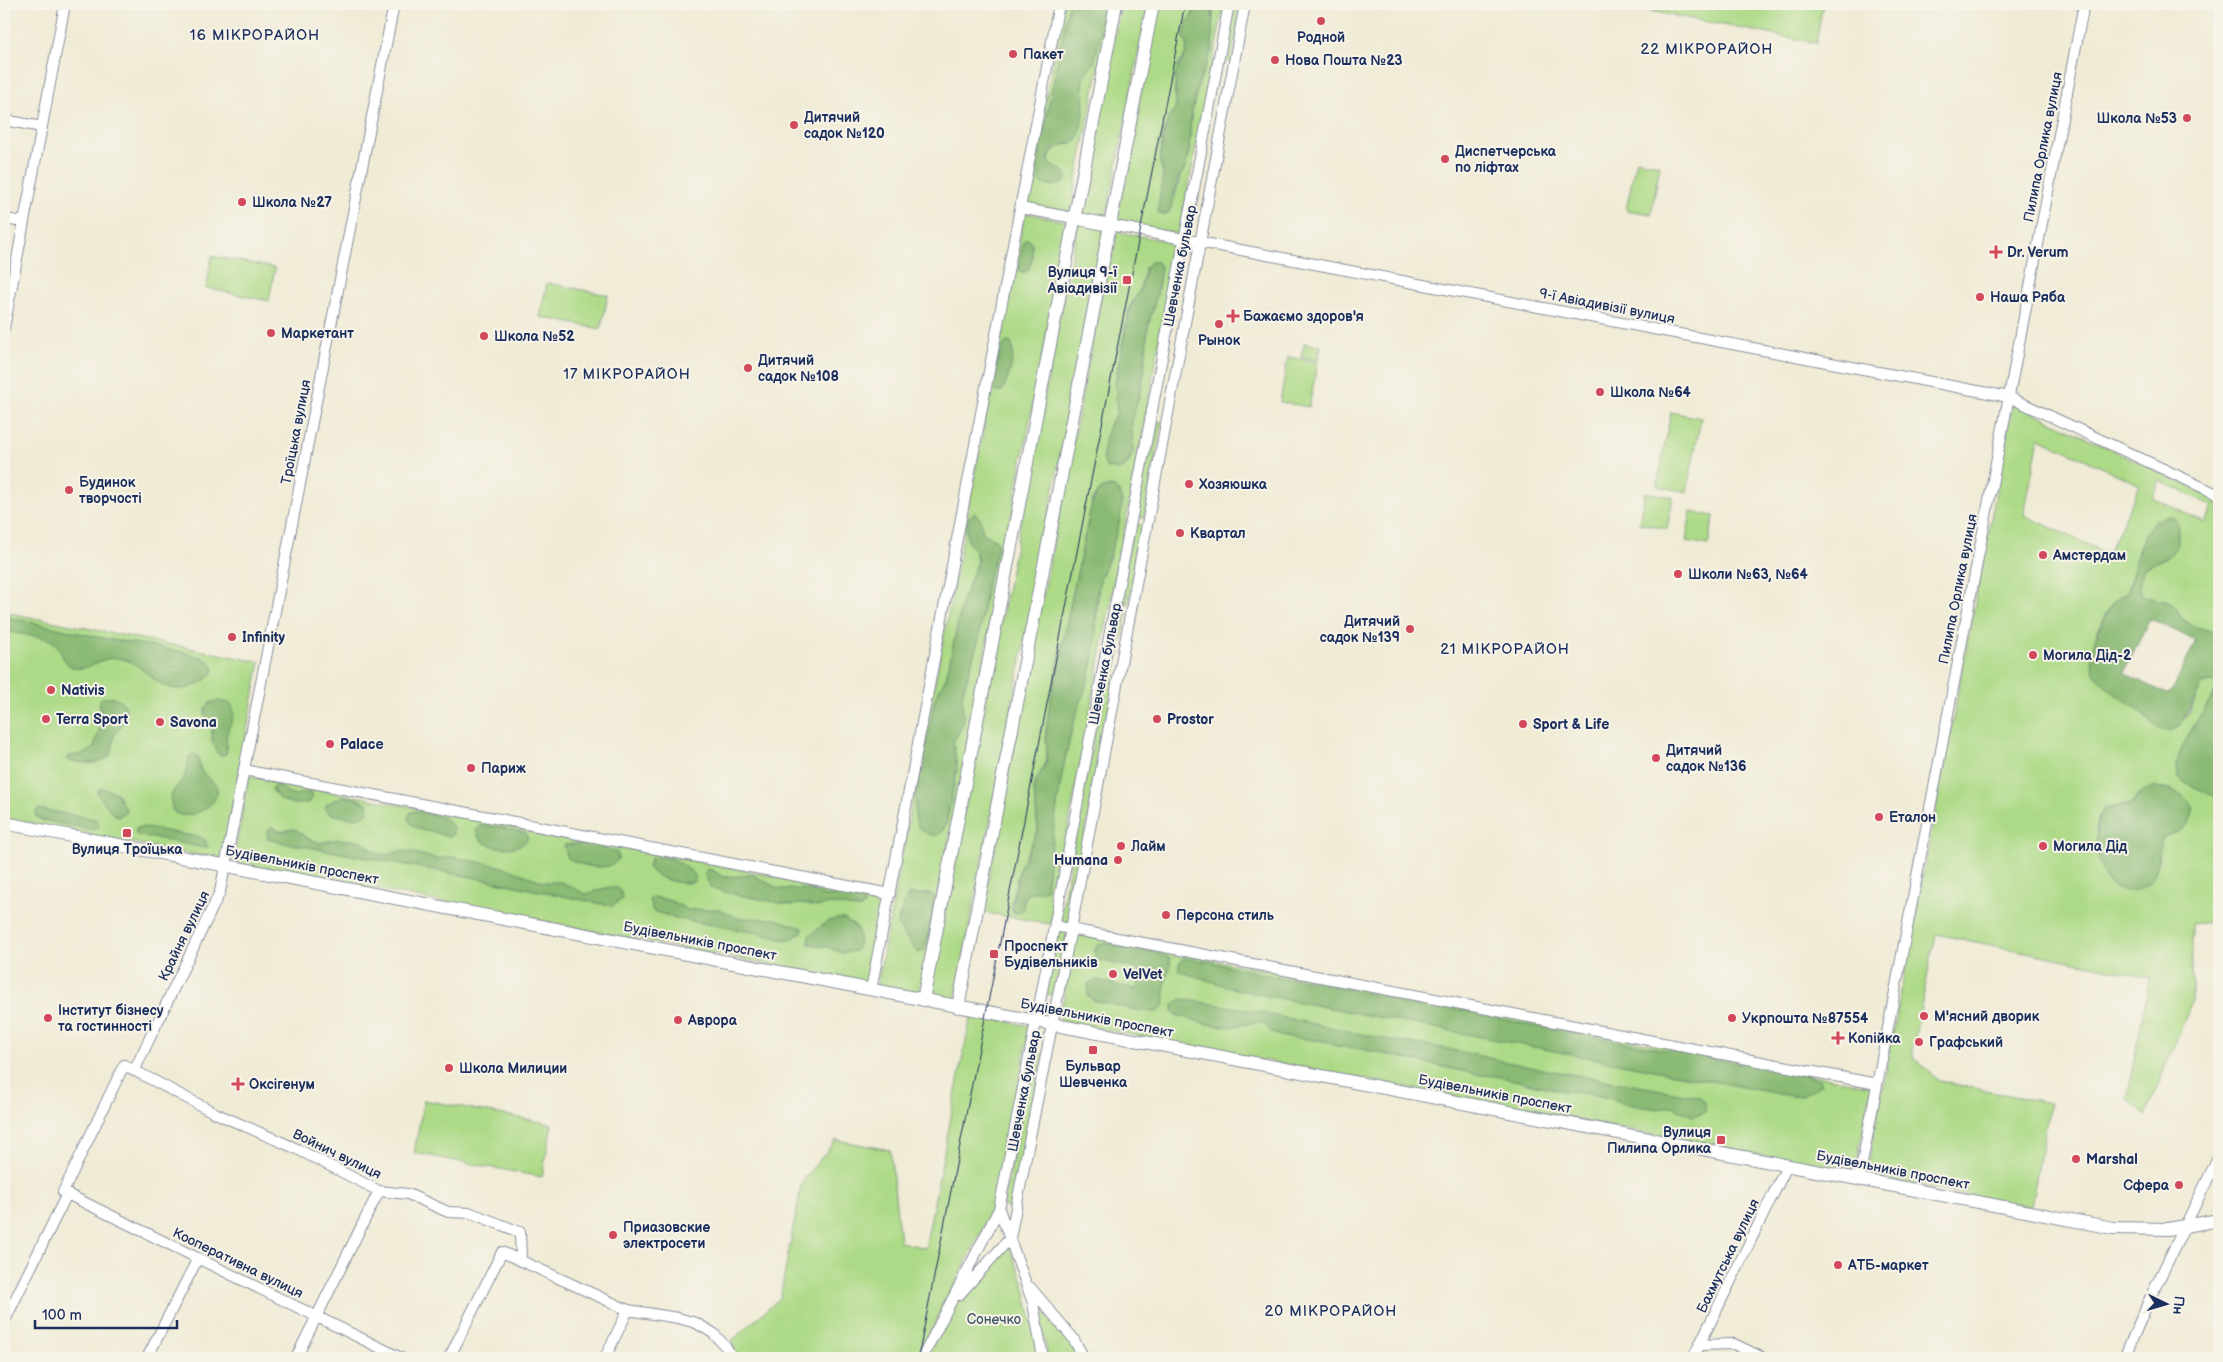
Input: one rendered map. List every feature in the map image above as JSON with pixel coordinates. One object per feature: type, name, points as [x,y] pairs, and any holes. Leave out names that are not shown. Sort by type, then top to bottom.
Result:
[{"type":"main road","points":[[923,1000],[1116,4]]},
{"type":"main road","points":[[958,1006],[1153,4]]},
{"type":"main road","points":[[1074,218],[1110,225]]},
{"type":"main road","name":"Будівельників проспект","points":[[4,823],[2113,1228],[2150,1230],[2219,1220]]},
{"type":"street","points":[[4,328],[6,306],[24,222],[65,4]]},
{"type":"street","name":"Троїцька вулиця","points":[[226,866],[394,4]]},
{"type":"street","points":[[871,990],[1059,4]]},
{"type":"street","name":"Шевченка бульвар","points":[[922,1358],[999,1209],[1055,926],[1183,239],[1229,4]]},
{"type":"street","name":"Шевченка бульвар","points":[[948,1307],[1010,1238],[1071,929],[1246,4]]},
{"type":"street","name":"Пилипа Орлика вулиця","points":[[1859,1179],[2084,4]]},
{"type":"street","points":[[1217,63],[1234,66]]},
{"type":"street","points":[[4,120],[42,127]]},
{"type":"street","points":[[1020,208],[1074,218]]},
{"type":"street","points":[[4,219],[24,222]]},
{"type":"street","name":"9-ї Авіадивізії вулиця","points":[[1110,225],[2009,397],[2219,494]]},
{"type":"street","points":[[1150,416],[1166,419]]},
{"type":"street","points":[[244,770],[890,894]]},
{"type":"street","name":"Крайня вулиця","points":[[134,1071],[220,892],[226,866]]},
{"type":"street","points":[[1055,926],[1877,1084]]},
{"type":"street","name":"Войнич вулиця","points":[[65,1193],[124,1066],[215,1113],[295,1148],[380,1191],[408,1194],[448,1212],[471,1213],[520,1232],[521,1261]]},
{"type":"street","points":[[2124,1358],[2150,1298],[2218,1161]]},
{"type":"street","name":"Бахмутська вулиця","points":[[1693,1358],[1788,1166]]},
{"type":"street","points":[[296,1358],[380,1191]]},
{"type":"street","points":[[4,1322],[65,1193]]},
{"type":"street","name":"Кооперативна вулиця","points":[[65,1193],[401,1358]]},
{"type":"street","points":[[999,1209],[1033,1303],[1043,1358]]},
{"type":"street","points":[[449,1358],[502,1252],[628,1310],[678,1318],[696,1323],[713,1333],[726,1347],[732,1358]]},
{"type":"street","points":[[147,1358],[198,1258]]},
{"type":"street","points":[[1026,1282],[1073,1338],[1084,1358]]},
{"type":"street","points":[[605,1358],[628,1310]]},
{"type":"street","points":[[1700,1345],[1734,1344],[1763,1358]]},
{"type":"green space","points":[[1064,4],[1069,4],[1036,171],[1061,170],[1050,165],[1050,156],[1055,149],[1073,143],[1082,95],[1083,76],[1098,48],[1106,4],[1111,4],[1070,213],[1026,205]]},
{"type":"green space","points":[[1069,4],[1106,4],[1106,8],[1094,63],[1083,76],[1084,114],[1078,140],[1053,150],[1050,154],[1050,165],[1066,173],[1066,180],[1058,185],[1051,185],[1040,183],[1036,171]]},
{"type":"green space","points":[[1121,4],[1148,4],[1106,220],[1080,215]]},
{"type":"green space","points":[[1158,4],[1197,4],[1184,32],[1187,45],[1186,53],[1178,65],[1174,93],[1177,99],[1176,107],[1168,119],[1162,142],[1160,161],[1163,173],[1158,212],[1164,215],[1171,208],[1189,151],[1191,117],[1198,85],[1212,51],[1213,4],[1224,4],[1179,234],[1116,222]]},
{"type":"green space","points":[[1197,4],[1213,4],[1212,51],[1198,85],[1191,117],[1189,151],[1185,168],[1178,180],[1171,208],[1168,213],[1161,215],[1158,209],[1163,173],[1160,161],[1162,142],[1168,119],[1176,107],[1175,74],[1186,53],[1187,45],[1184,38],[1186,24]]},
{"type":"green space","points":[[1232,4],[1242,4],[1231,62],[1221,61]]},
{"type":"green space","points":[[1637,4],[1823,4],[1816,43],[1640,9]]},
{"type":"green space","points":[[1636,160],[1660,165],[1651,214],[1626,210]]},
{"type":"green space","points":[[1025,213],[1068,222],[919,994],[877,985]],"holes":[[[981,523],[983,533],[996,540],[998,548],[987,581],[979,638],[962,695],[964,722],[953,742],[957,769],[946,825],[916,795],[935,699],[947,675],[962,603],[977,562],[975,549],[970,544]],[[928,893],[934,896],[927,942],[911,945],[898,917],[905,907],[909,894]]]},
{"type":"green space","points":[[1078,224],[1104,229],[955,1001],[929,995]]},
{"type":"green space","points":[[1114,231],[1178,243],[1050,924],[982,912]],"holes":[[[1152,261],[1161,267],[1157,294],[1148,326],[1144,372],[1132,418],[1130,461],[1125,467],[1118,470],[1109,425],[1117,413],[1115,383],[1129,308],[1140,290],[1145,268]],[[1111,487],[1116,489],[1119,517],[1110,556],[1099,582],[1094,655],[1076,712],[1063,768],[1054,812],[1048,874],[1037,891],[1032,891],[1026,895],[1022,910],[1017,913],[1013,912],[1011,903],[1019,870],[1038,830],[1034,790],[1036,781],[1047,761],[1046,731],[1049,708],[1087,525],[1093,499],[1103,488]]]},
{"type":"green space","points":[[1028,239],[1032,243],[1031,263],[1026,272],[1021,272],[1019,269],[1020,254],[1025,240]]},
{"type":"green space","points":[[212,256],[275,268],[269,301],[206,288]]},
{"type":"green space","points":[[1152,261],[1157,262],[1161,267],[1157,294],[1148,326],[1144,372],[1132,418],[1133,452],[1125,467],[1118,470],[1106,467],[1103,458],[1104,443],[1109,425],[1117,413],[1115,383],[1130,308],[1140,290],[1145,268]]},
{"type":"green space","points":[[547,283],[608,295],[601,329],[540,317]]},
{"type":"green space","points":[[1007,342],[1011,343],[1013,348],[1011,367],[1002,391],[996,392],[997,365],[1001,350]]},
{"type":"green space","points":[[1304,343],[1321,346],[1318,360],[1301,357]]},
{"type":"green space","points":[[1288,357],[1318,362],[1309,407],[1280,402]]},
{"type":"green space","points":[[2013,403],[2219,500],[2219,628],[2214,632],[2200,629],[2185,620],[2169,602],[2148,598],[2143,595],[2140,590],[2140,581],[2144,567],[2168,557],[2146,533],[2138,550],[2128,591],[2118,598],[2108,610],[2099,627],[2092,657],[2096,674],[2104,684],[2134,706],[2153,724],[2167,731],[2188,715],[2202,684],[2215,683],[2217,689],[2181,750],[2185,782],[2204,789],[2219,801],[2219,921],[2192,924],[2192,1002],[2145,1116],[2127,1098],[2150,977],[1936,934],[1912,1051],[1914,1058],[1939,1081],[2050,1103],[2031,1207],[1866,1176]],"holes":[[[2039,438],[2140,485],[2108,554],[2024,515]],[[2160,481],[2213,506],[2206,523],[2152,498]],[[2165,788],[2184,796],[2184,828],[2164,837],[2160,847],[2159,862],[2103,871],[2096,830],[2099,815],[2131,804],[2139,794]]]},
{"type":"green space","points":[[1671,412],[1701,418],[1687,492],[1657,486]]},
{"type":"green space","points":[[1152,421],[1162,422],[1144,518],[1135,517]]},
{"type":"green space","points":[[1111,487],[1117,490],[1121,496],[1121,514],[1119,526],[1098,589],[1094,656],[1070,736],[1062,774],[1046,889],[1027,894],[1023,910],[1017,913],[1011,909],[1019,870],[1038,830],[1034,790],[1036,781],[1047,761],[1046,731],[1049,708],[1091,507],[1097,493],[1103,488]]},
{"type":"green space","points":[[1645,492],[1673,497],[1667,529],[1639,523]]},
{"type":"green space","points":[[1691,512],[1714,516],[1708,545],[1686,541]]},
{"type":"green space","points":[[975,513],[980,518],[983,533],[996,540],[998,548],[987,581],[979,638],[962,695],[964,722],[953,742],[957,769],[946,825],[937,835],[930,835],[918,827],[915,817],[916,795],[935,699],[947,675],[962,603],[977,562],[976,554],[969,543],[967,533],[969,517]]},
{"type":"green space","points":[[2167,516],[2174,518],[2178,524],[2178,545],[2168,557],[2144,568],[2140,581],[2140,590],[2143,595],[2169,602],[2184,620],[2194,626],[2214,632],[2219,628],[2219,801],[2215,797],[2182,780],[2177,769],[2183,746],[2189,734],[2216,693],[2215,683],[2202,684],[2180,726],[2176,729],[2165,731],[2156,727],[2135,707],[2105,686],[2099,680],[2092,663],[2095,640],[2102,623],[2109,608],[2128,591],[2144,536],[2157,520]],"holes":[[[2153,620],[2194,640],[2195,643],[2171,692],[2167,694],[2126,674],[2125,670],[2149,621]]]},
{"type":"green space","points":[[1134,524],[1143,525],[1128,604],[1119,602]]},
{"type":"green space","points":[[1118,609],[1127,611],[1068,924],[1059,923]]},
{"type":"green space","points":[[4,612],[260,662],[222,860],[4,818]]},
{"type":"green space","points":[[4,617],[185,653],[205,659],[214,670],[203,682],[182,689],[163,685],[140,668],[123,659],[102,660],[81,668],[71,667],[52,641],[4,630]]},
{"type":"green space","points":[[112,697],[121,701],[124,705],[126,717],[114,735],[110,755],[102,761],[91,763],[67,759],[68,756],[80,755],[93,749],[102,722],[99,701],[102,698]]},
{"type":"green space","points":[[211,702],[230,703],[234,711],[226,736],[226,754],[222,755],[218,754],[212,741],[212,727],[205,716],[205,708]]},
{"type":"green space","points":[[193,754],[198,756],[202,772],[213,782],[217,789],[217,795],[201,811],[186,815],[179,814],[173,811],[171,799],[173,791],[184,777],[189,756]]},
{"type":"green space","points":[[249,776],[883,897],[866,983],[233,862]]},
{"type":"green space","points":[[276,785],[293,795],[310,792],[312,798],[309,802],[293,804],[282,800],[274,793],[272,788]]},
{"type":"green space","points":[[2154,787],[2171,790],[2186,798],[2191,804],[2193,811],[2191,818],[2183,829],[2164,837],[2156,870],[2151,880],[2142,888],[2123,891],[2108,882],[2101,866],[2097,845],[2100,816],[2104,809],[2131,804],[2143,791]]},
{"type":"green space","points":[[102,788],[117,793],[125,806],[126,812],[119,816],[113,814],[97,793]]},
{"type":"green space","points":[[343,796],[367,803],[369,809],[362,816],[352,818],[329,813],[325,807],[327,804]]},
{"type":"green space","points":[[39,809],[97,820],[99,827],[95,830],[41,820],[35,815]]},
{"type":"green space","points":[[417,811],[444,818],[453,827],[453,835],[446,836],[412,825],[408,817],[411,812]]},
{"type":"green space","points":[[478,826],[526,833],[528,839],[514,847],[495,847],[480,839],[477,833]]},
{"type":"green space","points":[[142,827],[199,837],[205,840],[208,847],[204,848],[138,836],[135,832],[137,828]]},
{"type":"green space","points":[[272,827],[281,832],[292,829],[297,830],[307,838],[319,843],[339,839],[361,841],[379,854],[390,855],[408,851],[436,859],[452,857],[500,866],[544,882],[562,882],[585,894],[608,887],[618,888],[622,899],[612,906],[606,905],[472,877],[280,842],[268,839],[267,831]]},
{"type":"green space","points":[[586,843],[614,851],[618,854],[618,859],[608,866],[594,867],[580,864],[568,858],[564,845]]},
{"type":"green space","points":[[651,858],[670,858],[681,863],[695,875],[695,882],[669,881],[656,875],[648,867]]},
{"type":"green space","points":[[707,869],[723,877],[753,875],[779,889],[810,889],[826,897],[844,893],[861,896],[864,906],[859,909],[830,904],[816,907],[803,904],[791,905],[728,893],[710,887],[705,873]]},
{"type":"green space","points":[[928,893],[934,896],[931,923],[924,950],[918,953],[897,924],[909,894]]},
{"type":"green space","points":[[654,897],[671,901],[688,910],[718,909],[737,918],[775,919],[803,928],[802,932],[791,940],[679,919],[653,911],[649,900]]},
{"type":"green space","points":[[844,919],[857,928],[859,940],[855,951],[842,953],[827,947],[809,944],[809,936],[828,921]]},
{"type":"green space","points":[[1057,930],[1067,932],[1054,995],[1045,994]]},
{"type":"green space","points":[[1076,934],[1871,1086],[1855,1173],[1059,1021]]},
{"type":"green space","points":[[1105,943],[1155,952],[1170,958],[1162,1009],[1155,1012],[1147,1012],[1093,1000],[1088,996],[1088,983],[1097,980],[1134,989],[1138,987],[1140,980],[1139,971],[1135,968],[1097,960],[1094,952],[1098,944]]},
{"type":"green space","points":[[1184,958],[1382,996],[1401,1003],[1470,1011],[1524,1024],[1809,1076],[1820,1079],[1822,1084],[1803,1096],[1784,1095],[1262,995],[1232,988],[1179,971],[1179,964]]},
{"type":"green space","points":[[1181,999],[1239,1008],[1530,1067],[1696,1096],[1704,1101],[1705,1112],[1692,1116],[1673,1106],[1659,1109],[1633,1105],[1592,1094],[1563,1091],[1357,1048],[1336,1046],[1325,1041],[1284,1037],[1272,1033],[1265,1024],[1258,1022],[1230,1027],[1207,1024],[1176,1015],[1173,1012],[1173,1005]]},
{"type":"green space","points":[[971,1015],[1030,1026],[994,1207],[917,1358],[735,1358],[728,1344],[780,1298],[802,1181],[836,1140],[890,1150],[900,1242],[925,1248]]},
{"type":"green space","points":[[1034,1052],[1043,1054],[1012,1208],[1003,1206]]},
{"type":"green space","points":[[424,1100],[552,1124],[542,1177],[414,1153]]},
{"type":"green space","name":"Сонечко","points":[[1009,1245],[1024,1284],[1040,1358],[926,1358],[952,1308]]},
{"type":"green space","points":[[1037,1302],[1069,1341],[1079,1358],[1048,1358]]},
{"type":"tram line","points":[[918,1358],[1185,4]]},
{"type":"place","name":"Родной","points":[[1321,21]]},
{"type":"place","name":"Пакет","points":[[1013,54]]},
{"type":"place","name":"Нова Пошта №23","points":[[1275,60]]},
{"type":"place","name":"Школа №53","points":[[2187,118]]},
{"type":"place","name":"Дитячий садок №120","points":[[794,125]]},
{"type":"place","name":"Диспетчерська по ліфтах","points":[[1445,159]]},
{"type":"place","name":"Школа №27","points":[[242,202]]},
{"type":"place","name":"Dr. Verum","points":[[1996,252]]},
{"type":"place","name":"Вулиця 9-ї Авіадивізії","points":[[1127,280]]},
{"type":"place","name":"Наша Ряба","points":[[1980,297]]},
{"type":"place","name":"Бажаємо здоров'я","points":[[1233,316]]},
{"type":"place","name":"Рынок","points":[[1219,324]]},
{"type":"place","name":"Маркетант","points":[[271,333]]},
{"type":"place","name":"Школа №52","points":[[484,336]]},
{"type":"place","name":"Дитячий садок №108","points":[[748,368]]},
{"type":"place","name":"Школа №64","points":[[1600,392]]},
{"type":"place","name":"Хозяюшка","points":[[1189,484]]},
{"type":"place","name":"Будинок творчості","points":[[69,490]]},
{"type":"place","name":"Квартал","points":[[1180,533]]},
{"type":"place","name":"Амстердам","points":[[2043,555]]},
{"type":"place","name":"Школи №63, №64","points":[[1678,574]]},
{"type":"place","name":"Дитячий садок №139","points":[[1410,629]]},
{"type":"place","name":"Infinity","points":[[232,637]]},
{"type":"place","name":"Могила Дiд-2","points":[[2033,655]]},
{"type":"place","name":"Nativis","points":[[51,690]]},
{"type":"place","name":"Terra Sport","points":[[46,719]]},
{"type":"place","name":"Prostor","points":[[1157,719]]},
{"type":"place","name":"Savona","points":[[160,722]]},
{"type":"place","name":"Sport & Life","points":[[1523,724]]},
{"type":"place","name":"Palace","points":[[330,744]]},
{"type":"place","name":"Дитячий садок №136","points":[[1656,758]]},
{"type":"place","name":"Париж","points":[[471,768]]},
{"type":"place","name":"Еталон","points":[[1879,817]]},
{"type":"place","name":"Вулиця Троїцька","points":[[127,833]]},
{"type":"place","name":"Лайм","points":[[1121,846]]},
{"type":"place","name":"Могила Дiд","points":[[2043,846]]},
{"type":"place","name":"Humana","points":[[1118,860]]},
{"type":"place","name":"Персона стиль","points":[[1166,915]]},
{"type":"place","name":"Проспект Будівельників","points":[[994,954]]},
{"type":"place","name":"VelVet","points":[[1113,974]]},
{"type":"place","name":"М'ясний дворик","points":[[1924,1016]]},
{"type":"place","name":"Інститут бізнесу та гостинності","points":[[48,1018]]},
{"type":"place","name":"Укрпошта №87554","points":[[1732,1018]]},
{"type":"place","name":"Аврора","points":[[678,1020]]},
{"type":"place","name":"Копійка","points":[[1838,1038]]},
{"type":"place","name":"Графський","points":[[1919,1042]]},
{"type":"place","name":"Бульвар Шевченка","points":[[1093,1050]]},
{"type":"place","name":"Школа Милиции","points":[[449,1068]]},
{"type":"place","name":"Оксігенум","points":[[238,1084]]},
{"type":"place","name":"Вулиця Пилипа Орлика","points":[[1721,1140]]},
{"type":"place","name":"Marshal","points":[[2076,1159]]},
{"type":"place","name":"Сфера","points":[[2179,1185]]},
{"type":"place","name":"Приазовские электросети","points":[[613,1235]]},
{"type":"place","name":"АТБ-маркет","points":[[1838,1265]]},
{"type":"district","name":"16 МІКРОРАЙОН","points":[[255,35]]},
{"type":"district","name":"22 МІКРОРАЙОН","points":[[1707,49]]},
{"type":"district","name":"17 МІКРОРАЙОН","points":[[627,374]]},
{"type":"district","name":"21 МІКРОРАЙОН","points":[[1505,649]]},
{"type":"district","name":"20 МІКРОРАЙОН","points":[[1331,1311]]}]
